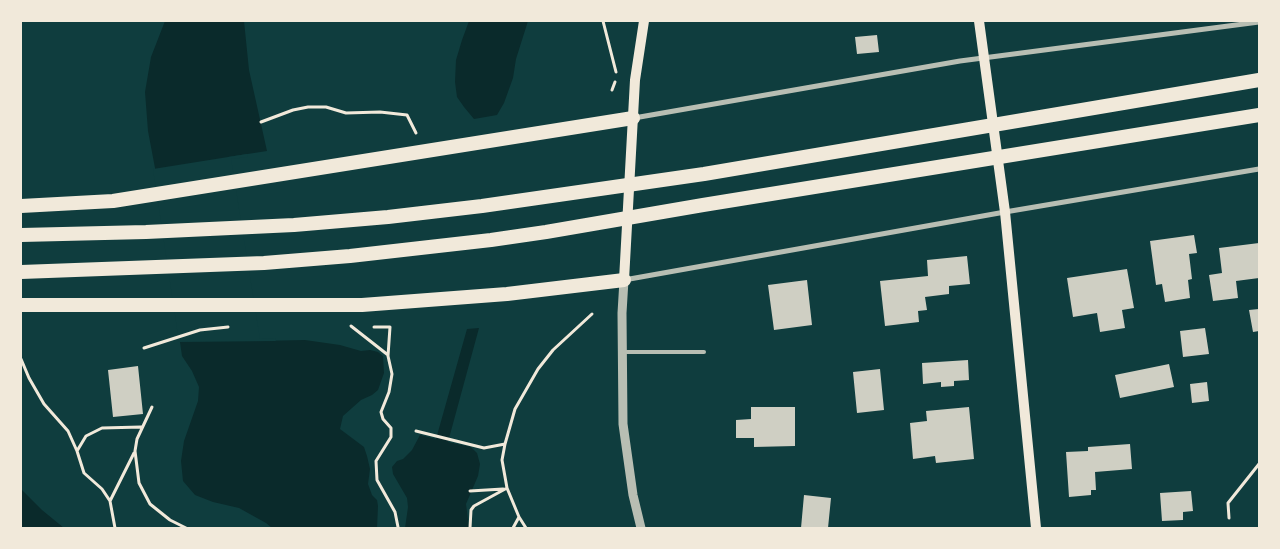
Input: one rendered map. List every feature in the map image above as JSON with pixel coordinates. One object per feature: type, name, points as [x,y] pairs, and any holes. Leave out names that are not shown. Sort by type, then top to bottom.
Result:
[{"type":"highway","points":[[21,235],[258,227],[398,216],[704,174],[1259,80]]},
{"type":"highway","points":[[21,272],[264,263],[406,250],[546,232],[1259,115]]},
{"type":"highway","points":[[21,206],[87,203],[141,196],[633,118]]},
{"type":"highway","points":[[21,305],[362,305],[507,294],[624,280]]},
{"type":"main road","points":[[624,280],[635,80],[644,21]]},
{"type":"main road","points":[[978,21],[1005,212],[1036,528]]},
{"type":"street","points":[[633,118],[984,57],[1259,22]]},
{"type":"street","points":[[641,528],[633,495],[623,406],[624,280],[1259,169]]},
{"type":"lane","points":[[622,352],[704,352]]},
{"type":"path","points":[[603,21],[617,76],[612,90]]},
{"type":"path","points":[[262,122],[308,106],[326,107],[346,113],[380,112],[407,115],[416,134]]},
{"type":"path","points":[[526,528],[506,488],[502,460],[504,444],[515,410],[538,369],[553,350],[592,314]]},
{"type":"path","points":[[342,325],[360,326]]},
{"type":"path","points":[[351,326],[388,356]]},
{"type":"path","points":[[370,326],[390,327],[388,356],[392,374],[389,392],[381,412],[383,419],[391,428],[391,437],[376,461],[377,480],[395,512],[398,526]]},
{"type":"path","points":[[144,348],[200,330],[229,327]]},
{"type":"path","points":[[21,359],[44,404],[68,431],[84,473],[102,489],[110,501],[115,528]]},
{"type":"path","points":[[152,407],[136,439],[135,451],[140,483],[150,504],[170,520],[186,528]]},
{"type":"path","points":[[77,451],[86,436],[102,428],[141,428]]},
{"type":"path","points":[[416,431],[484,448],[504,444]]},
{"type":"path","points":[[110,501],[135,451]]},
{"type":"path","points":[[1229,518],[1228,503],[1259,464]]},
{"type":"path","points":[[470,491],[506,488]]},
{"type":"path","points":[[470,528],[471,510],[474,506],[506,488]]},
{"type":"path","points":[[513,528],[519,517]]},
{"type":"water","points":[[165,21],[244,21],[249,70],[267,151],[228,157],[258,341],[305,340],[340,345],[361,351],[370,350],[378,352],[383,356],[384,373],[378,390],[361,400],[343,416],[340,429],[364,447],[370,469],[368,484],[372,495],[377,500],[378,506],[377,528],[272,528],[239,508],[213,502],[195,495],[183,481],[181,461],[184,441],[198,401],[199,387],[192,371],[182,356],[148,131],[145,92],[151,57]]},
{"type":"water","points":[[469,21],[528,21],[516,59],[513,78],[504,103],[497,115],[474,119],[457,97],[455,82],[456,60]]},
{"type":"water","points":[[479,328],[448,442],[471,447],[477,453],[480,464],[478,476],[466,504],[469,528],[405,528],[408,507],[407,498],[393,474],[392,467],[412,450],[420,435],[436,439],[467,329]]},
{"type":"water","points":[[21,489],[42,510],[64,528],[21,528]]},
{"type":"pier","points":[[247,154],[248,157],[231,159],[260,339],[275,338],[276,341],[179,342],[153,169]]},
{"type":"building","points":[[877,35],[879,52],[857,54],[855,37]]},
{"type":"building","points":[[1194,235],[1197,253],[1189,254],[1192,279],[1188,280],[1190,298],[1165,302],[1162,284],[1156,285],[1150,241]]},
{"type":"building","points":[[1259,243],[1259,278],[1236,281],[1238,298],[1213,301],[1209,275],[1222,273],[1219,248]]},
{"type":"building","points":[[967,256],[970,284],[949,286],[949,294],[925,297],[927,310],[918,311],[919,322],[885,326],[880,281],[928,276],[927,260]]},
{"type":"building","points":[[1127,269],[1134,308],[1122,310],[1125,328],[1100,332],[1097,313],[1073,317],[1067,278]]},
{"type":"building","points":[[807,280],[812,325],[774,330],[768,285]]},
{"type":"building","points":[[1259,309],[1259,331],[1253,332],[1249,310]]},
{"type":"building","points":[[1205,328],[1209,354],[1183,357],[1180,331]]},
{"type":"building","points":[[968,360],[969,380],[954,381],[954,386],[941,387],[941,382],[923,384],[922,363]]},
{"type":"building","points":[[1169,364],[1174,387],[1120,398],[1115,375]]},
{"type":"building","points":[[138,366],[143,414],[113,417],[108,370]]},
{"type":"building","points":[[880,369],[884,410],[857,413],[853,372]]},
{"type":"building","points":[[1207,382],[1209,401],[1192,403],[1190,384]]},
{"type":"building","points":[[751,407],[795,407],[795,446],[754,447],[754,438],[736,438],[736,420],[751,419]]},
{"type":"building","points":[[969,407],[974,459],[936,463],[935,456],[913,459],[910,423],[927,421],[926,411]]},
{"type":"building","points":[[1130,444],[1132,469],[1095,472],[1096,490],[1091,490],[1091,495],[1069,497],[1066,452],[1088,451],[1088,447]]},
{"type":"building","points":[[1191,491],[1193,511],[1183,512],[1183,520],[1162,521],[1160,493]]},
{"type":"building","points":[[804,495],[831,498],[828,528],[801,528]]}]
